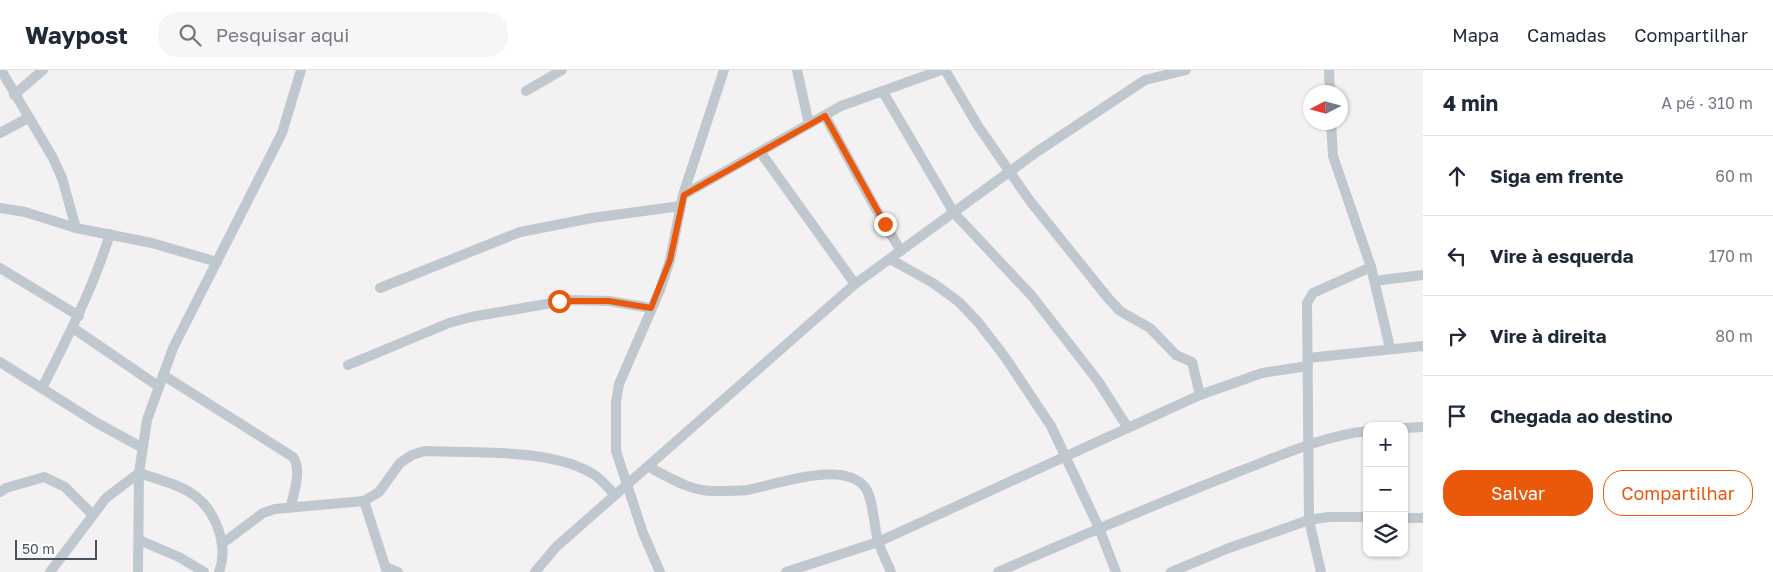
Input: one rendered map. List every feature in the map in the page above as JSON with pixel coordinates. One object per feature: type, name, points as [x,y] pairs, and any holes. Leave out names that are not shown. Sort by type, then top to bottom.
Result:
[{"type":"street","points":[[1,70],[14,95],[53,158],[62,178],[76,228]]},
{"type":"street","points":[[14,95],[43,70]]},
{"type":"street","points":[[138,572],[139,473],[141,446],[146,420],[173,348],[282,134],[301,70]]},
{"type":"street","points":[[526,91],[562,70]]},
{"type":"street","points":[[660,572],[643,533],[616,451],[616,402],[619,384],[670,260],[684,195],[724,70]]},
{"type":"street","points":[[797,70],[809,124]]},
{"type":"street","points":[[684,195],[841,106],[941,70]]},
{"type":"street","points":[[945,70],[1010,173],[1052,230],[1113,304],[1129,317],[1150,328],[1176,355],[1192,362],[1200,395]]},
{"type":"street","points":[[535,572],[556,547],[855,284],[1146,75],[1186,70]]},
{"type":"street","points":[[1329,70],[1330,85]]},
{"type":"street","points":[[883,92],[954,213],[1032,296],[1098,381],[1128,428]]},
{"type":"street","points":[[825,116],[901,251]]},
{"type":"street","points":[[0,133],[28,118]]},
{"type":"street","points":[[1331,130],[1333,156],[1371,267],[1390,348]]},
{"type":"street","points":[[761,153],[855,284]]},
{"type":"street","points":[[380,288],[520,232],[599,217],[681,206]]},
{"type":"street","points":[[1,210],[25,212],[76,228],[152,243],[217,262]]},
{"type":"street","points":[[42,388],[79,316],[98,270],[110,234]]},
{"type":"street","points":[[890,259],[933,283],[967,309],[1027,389],[1051,426],[1067,456],[1100,528],[1116,572]]},
{"type":"street","points":[[1321,572],[1309,520],[1307,303],[1309,297],[1371,267]]},
{"type":"street","points":[[0,268],[79,316]]},
{"type":"street","points":[[1374,281],[1423,275]]},
{"type":"street","points":[[348,365],[441,326],[471,317],[569,300],[609,301],[651,308]]},
{"type":"street","points":[[73,328],[158,386]]},
{"type":"street","points":[[786,572],[878,542],[1200,395],[1262,373],[1308,362],[1390,348],[1423,346]]},
{"type":"street","points":[[1,367],[42,388],[97,423],[141,446]]},
{"type":"street","points":[[163,375],[294,457],[298,471],[291,506]]},
{"type":"street","points":[[1408,428],[1423,427]]},
{"type":"street","points":[[998,572],[1100,528],[1309,445],[1343,434],[1363,432]]},
{"type":"street","points":[[223,543],[264,513],[291,506],[364,501],[378,492],[400,463],[412,455],[425,450],[521,455],[550,459],[588,471],[598,477],[615,495]]},
{"type":"street","points":[[649,467],[690,487],[715,492],[747,490],[813,475],[837,475],[852,478],[864,486],[869,494],[878,542],[892,572]]},
{"type":"street","points":[[50,572],[92,514],[106,498],[139,473]]},
{"type":"street","points":[[139,473],[194,495],[203,503],[223,543],[224,555],[220,572]]},
{"type":"street","points":[[0,492],[6,488],[44,477],[65,487],[92,514]]},
{"type":"street","points":[[364,501],[386,570],[398,572]]},
{"type":"street","points":[[1171,572],[1229,548],[1309,520],[1328,516],[1363,517]]},
{"type":"street","points":[[1408,518],[1423,518]]},
{"type":"street","points":[[138,540],[179,557],[204,572]]},
{"type":"route","points":[[559,301],[609,301],[651,308],[660,290],[670,260],[684,195],[761,153],[789,134],[825,116],[885,224]]}]
